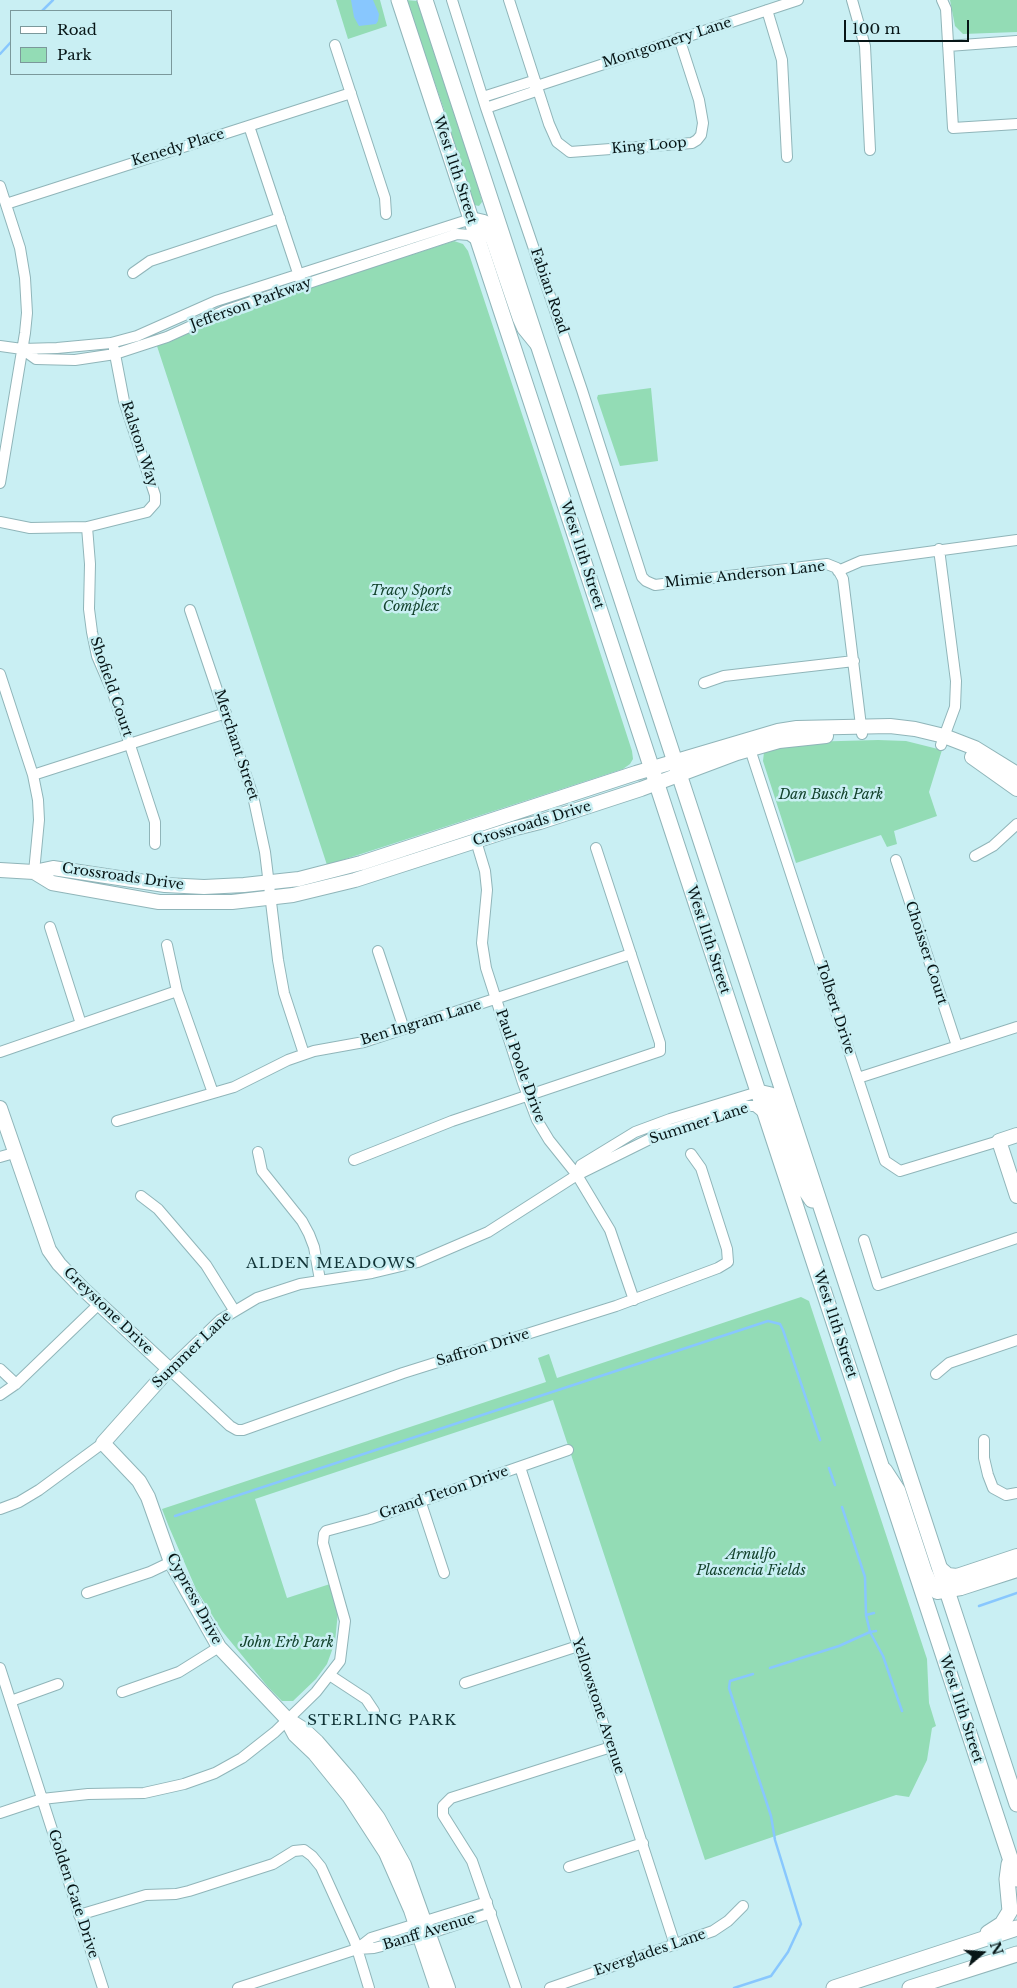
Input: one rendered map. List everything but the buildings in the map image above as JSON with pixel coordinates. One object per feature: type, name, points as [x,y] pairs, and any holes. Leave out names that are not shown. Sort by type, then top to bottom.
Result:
[{"type":"main road","name":"West 11th Street","points":[[399,0],[1017,1880]]},
{"type":"main road","name":"West 11th Street","points":[[425,0],[1017,1804]]},
{"type":"main road","points":[[758,1092],[770,1095],[776,1103],[804,1188],[812,1200],[823,1210]]},
{"type":"main road","points":[[977,1941],[999,1927],[1008,1916],[1011,1906],[1007,1879],[1011,1860]]},
{"type":"main road","points":[[834,1988],[1017,1928]]},
{"type":"main road","points":[[910,1988],[1017,1954]]},
{"type":"street","name":"Fabian Road","points":[[452,0],[486,108],[582,390],[639,570],[646,582]]},
{"type":"street","name":"King Loop","points":[[509,0],[557,142],[570,152],[692,143],[701,135],[703,123],[699,100],[679,38]]},
{"type":"street","name":"Montgomery Lane","points":[[486,108],[533,92],[537,86],[798,0]]},
{"type":"street","points":[[852,0],[865,46],[870,150]]},
{"type":"street","points":[[942,0],[946,10],[953,128],[1017,124]]},
{"type":"street","points":[[767,10],[782,60],[787,157]]},
{"type":"street","points":[[948,46],[1017,41]]},
{"type":"street","points":[[335,45],[385,198],[386,214]]},
{"type":"street","name":"Montgomery Lane","points":[[483,97],[530,82],[537,86]]},
{"type":"street","name":"Kenedy Place","points":[[6,204],[351,93]]},
{"type":"street","points":[[249,126],[300,279]]},
{"type":"street","points":[[0,186],[20,248],[26,313],[22,350],[0,483]]},
{"type":"street","points":[[133,273],[150,261],[280,218]]},
{"type":"street","name":"Jefferson Parkway","points":[[22,350],[36,359],[75,360],[115,354],[167,337],[300,279],[471,219]]},
{"type":"street","points":[[471,219],[484,222],[493,240],[520,319],[524,328],[538,345]]},
{"type":"street","name":"Jefferson Parkway","points":[[0,346],[22,350],[111,343],[157,329],[216,301],[458,234],[469,235],[479,242]]},
{"type":"street","name":"Ralston Way","points":[[87,527],[147,512],[155,503],[155,495],[124,401],[111,343]]},
{"type":"street","points":[[0,522],[30,528],[87,527]]},
{"type":"street","name":"Shofield Court","points":[[87,527],[90,564],[89,609],[92,632],[98,656],[156,822],[156,844]]},
{"type":"street","points":[[838,571],[861,561],[1017,540]]},
{"type":"street","points":[[939,549],[956,681],[955,707],[943,740]]},
{"type":"street","name":"Mimie Anderson Lane","points":[[646,582],[655,585],[826,564],[838,571],[843,579],[862,730]]},
{"type":"street","name":"Merchant Street","points":[[190,610],[253,796],[269,883],[284,993],[304,1054]]},
{"type":"street","points":[[704,684],[724,676],[854,661]]},
{"type":"street","points":[[0,674],[3,699],[33,775],[39,820],[34,872]]},
{"type":"street","points":[[33,775],[226,713]]},
{"type":"street","name":"Crossroads Drive","points":[[34,872],[52,883],[159,902],[232,902],[270,898],[342,884],[476,841],[654,776],[749,745],[862,730],[898,736],[943,740],[975,748],[1017,774]]},
{"type":"street","name":"Crossroads Drive","points":[[943,740],[977,759],[1017,788]]},
{"type":"street","name":"Tolbert Drive","points":[[749,745],[886,1161],[896,1170],[912,1169],[999,1141]]},
{"type":"street","name":"Crossroads Drive","points":[[0,870],[34,872],[53,868],[165,885],[204,887],[299,879],[349,867],[654,776]]},
{"type":"street","points":[[975,856],[993,846],[1017,824]]},
{"type":"street","name":"Paul Poole Drive","points":[[476,841],[485,871],[487,890],[482,944],[486,968],[528,1095],[537,1120],[549,1140],[576,1175],[610,1230],[634,1300]]},
{"type":"street","points":[[354,1160],[452,1121],[660,1050],[660,1043],[596,848]]},
{"type":"street","name":"Choisser Court","points":[[896,860],[957,1046]]},
{"type":"street","points":[[50,927],[80,1024]]},
{"type":"street","points":[[167,945],[177,991],[213,1093]]},
{"type":"street","points":[[378,951],[404,1029]]},
{"type":"street","name":"Ben Ingram Lane","points":[[117,1121],[234,1087],[304,1054],[364,1042],[631,954]]},
{"type":"street","points":[[0,1052],[177,991]]},
{"type":"street","points":[[858,1078],[1017,1027]]},
{"type":"street","name":"Summer Lane","points":[[576,1175],[581,1165],[635,1132],[676,1117],[758,1092]]},
{"type":"street","name":"Summer Lane","points":[[0,1509],[19,1502],[39,1490],[103,1442],[169,1369],[220,1320],[257,1298],[320,1280],[399,1267],[455,1248],[488,1232],[576,1175],[666,1131],[736,1109],[755,1106],[766,1114]]},
{"type":"street","name":"Greystone Drive","points":[[0,1108],[49,1250],[59,1264],[99,1304],[237,1430]]},
{"type":"street","points":[[1017,1135],[999,1141],[1017,1196]]},
{"type":"street","points":[[258,1152],[262,1171],[302,1221],[309,1234],[314,1247],[320,1280]]},
{"type":"street","points":[[0,1157],[14,1153]]},
{"type":"street","name":"Saffron Drive","points":[[237,1430],[250,1428],[394,1376],[634,1300],[728,1262],[727,1249],[701,1168],[691,1154]]},
{"type":"street","points":[[141,1196],[158,1209],[206,1265],[234,1310]]},
{"type":"street","points":[[864,1240],[878,1285],[1017,1238]]},
{"type":"street","points":[[0,1394],[16,1384],[99,1304]]},
{"type":"street","points":[[936,1374],[949,1362],[1017,1340]]},
{"type":"street","points":[[0,1369],[16,1384]]},
{"type":"street","points":[[984,1440],[984,1458],[993,1488],[1006,1495],[1017,1493]]},
{"type":"street","name":"Cypress Drive","points":[[103,1442],[139,1481],[148,1497],[171,1562],[219,1647],[287,1719],[303,1729],[316,1742],[349,1780],[378,1818],[404,1865],[423,1930],[437,1988]]},
{"type":"street","name":"Grand Teton Drive","points":[[331,1676],[340,1661],[345,1622],[323,1538],[324,1534],[331,1528],[370,1519],[568,1450]]},
{"type":"street","points":[[881,1466],[891,1476],[898,1490],[930,1583],[938,1592],[1017,1570]]},
{"type":"street","name":"Yellowstone Avenue","points":[[520,1467],[675,1945]]},
{"type":"street","points":[[420,1500],[444,1573]]},
{"type":"street","points":[[940,1569],[948,1575],[957,1576],[1017,1556]]},
{"type":"street","points":[[88,1593],[150,1572],[171,1562]]},
{"type":"street","points":[[465,1683],[578,1646]]},
{"type":"street","points":[[122,1692],[179,1672],[219,1647]]},
{"type":"street","name":"Golden Gate Drive","points":[[0,1668],[103,1988]]},
{"type":"street","points":[[0,1813],[42,1799],[88,1794],[144,1793],[184,1784],[215,1773],[242,1758],[275,1732],[331,1676],[366,1699],[374,1711]]},
{"type":"street","points":[[11,1701],[58,1684]]},
{"type":"street","points":[[516,1988],[510,1976],[489,1908],[467,1850],[443,1815],[443,1806],[451,1798],[611,1747]]},
{"type":"street","points":[[570,1866],[643,1843]]},
{"type":"street","points":[[79,1915],[146,1895],[176,1894],[189,1891],[274,1864],[294,1851],[304,1850],[321,1867],[357,1949],[370,1988]]},
{"type":"street","name":"Everglades Lane","points":[[550,1988],[713,1931],[728,1921],[743,1906]]},
{"type":"street","name":"Banff Avenue","points":[[238,1988],[357,1949],[371,1938],[423,1930],[489,1908]]},
{"type":"street","name":"Cypress Drive","points":[[423,1930],[448,1988]]},
{"type":"green space","points":[[336,0],[380,0],[387,26],[348,39]]},
{"type":"green space","points":[[406,0],[417,1],[480,193],[482,202],[479,206],[474,205],[466,184],[448,121]]},
{"type":"green space","points":[[950,0],[1017,0],[1017,32],[963,34],[955,26]]},
{"type":"green space","name":"Tracy Sports Complex","points":[[454,241],[463,244],[468,251],[560,529],[633,759],[623,769],[327,865],[157,346],[229,314]]},
{"type":"green space","points":[[651,388],[658,461],[620,466],[597,398],[598,395]]},
{"type":"green space","name":"Dan Busch Park","points":[[906,741],[942,750],[929,792],[937,816],[894,831],[897,844],[887,847],[881,835],[796,863],[763,761],[764,752],[769,748],[804,742]]},
{"type":"green space","name":"Arnulfo Plascencia Fields","points":[[801,1297],[809,1301],[927,1659],[929,1703],[936,1726],[932,1728],[927,1760],[909,1797],[896,1795],[705,1860],[553,1400],[255,1499],[287,1598],[330,1584],[338,1612],[335,1642],[327,1664],[316,1679],[293,1701],[282,1701],[268,1687],[222,1631],[196,1589],[162,1509],[546,1382],[538,1358],[549,1354],[557,1378]]},
{"type":"water","points":[[351,0],[373,0],[379,14],[376,24],[359,26],[354,17]]},
{"type":"waterway","points":[[43,10],[53,0]]},
{"type":"waterway","points":[[0,54],[10,43]]},
{"type":"waterway","points":[[175,1516],[768,1321],[780,1324],[783,1330],[820,1440]]},
{"type":"waterway","points":[[829,1468],[835,1485]]},
{"type":"waterway","points":[[842,1507],[865,1577],[866,1615]]},
{"type":"waterway","points":[[979,1606],[1017,1593]]},
{"type":"waterway","points":[[770,1668],[839,1646],[870,1632],[866,1615],[874,1613]]},
{"type":"waterway","points":[[876,1631],[870,1632],[883,1656],[902,1711]]},
{"type":"waterway","points":[[734,1988],[771,1976],[788,1952],[801,1924],[775,1840],[771,1816],[729,1688],[730,1681],[753,1674]]},
{"type":"district","name":"ALDEN MEADOWS","points":[[331,1264]]},
{"type":"district","name":"STERLING PARK","points":[[382,1721]]},
{"type":"park label","name":"John Erb Park","points":[[287,1643]]}]
